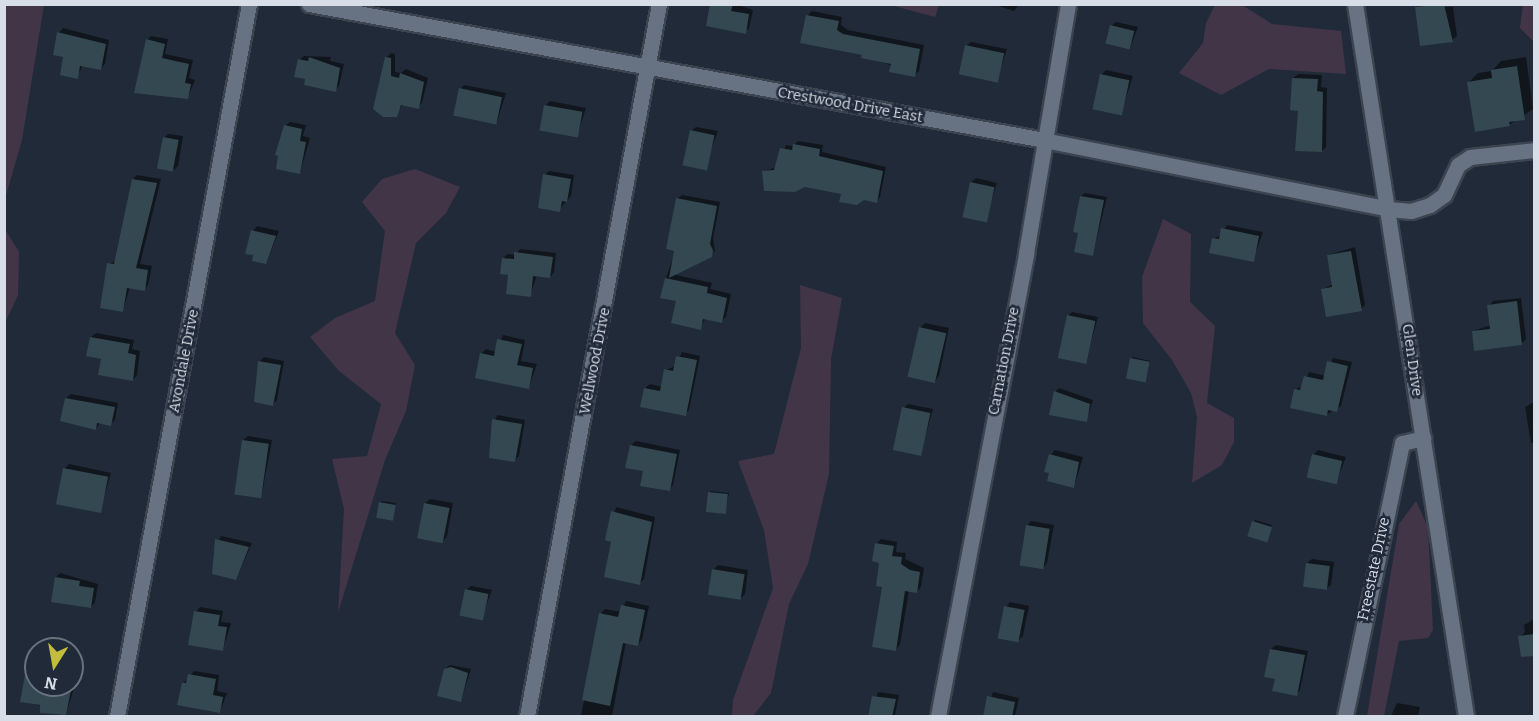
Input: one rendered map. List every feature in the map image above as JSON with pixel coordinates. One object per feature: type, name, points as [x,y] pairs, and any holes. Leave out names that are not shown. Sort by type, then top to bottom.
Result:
[{"type":"street","name":"Avondale Drive","points":[[117,717],[249,4]]},
{"type":"street","name":"Crestwood Drive East","points":[[309,4],[1044,141],[1389,209],[1412,211],[1430,205],[1444,195],[1458,165],[1470,157],[1534,150]]},
{"type":"street","name":"Wellwood Drive","points":[[527,717],[659,4]]},
{"type":"street","name":"Carnation Drive","points":[[938,717],[1068,4]]},
{"type":"street","name":"Glen Drive","points":[[1355,4],[1389,209],[1466,717]]},
{"type":"street","name":"Freestate Drive","points":[[1346,717],[1402,443],[1423,438]]},
{"type":"shaded area","points":[[5,4],[44,5],[22,140],[5,199]]},
{"type":"shaded area","points":[[1523,4],[1534,5],[1534,42],[1520,28]]},
{"type":"shaded area","points":[[890,5],[939,5],[935,17]]},
{"type":"shaded area","points":[[1215,5],[1242,5],[1272,24],[1341,31],[1346,74],[1269,69],[1221,95],[1179,73],[1203,43],[1206,23]]},
{"type":"shaded area","points":[[415,169],[460,187],[446,213],[416,243],[395,333],[415,365],[406,411],[385,460],[338,613],[344,509],[332,459],[367,456],[381,404],[339,371],[310,337],[335,318],[375,301],[385,231],[362,202],[382,179]]},
{"type":"shaded area","points":[[1163,219],[1191,234],[1190,302],[1215,326],[1207,403],[1234,418],[1234,442],[1222,465],[1192,483],[1197,417],[1191,393],[1172,360],[1143,323],[1142,277]]},
{"type":"shaded area","points":[[5,229],[19,252],[18,295],[5,323]]},
{"type":"shaded area","points":[[800,285],[842,298],[831,359],[829,474],[808,564],[789,604],[771,693],[753,716],[732,716],[733,700],[773,588],[764,530],[738,461],[774,454],[801,348]]},
{"type":"shaded area","points":[[1416,501],[1428,527],[1433,630],[1428,638],[1399,641],[1384,716],[1367,716],[1399,524]]},
{"type":"building","points":[[710,4],[733,4],[731,11],[749,14],[746,34],[706,26]]},
{"type":"building","points":[[1444,4],[1453,42],[1420,46],[1415,7]]},
{"type":"building","points":[[806,15],[839,21],[837,30],[843,34],[920,49],[915,77],[889,72],[891,64],[861,58],[862,55],[800,43]]},
{"type":"building","points":[[1110,25],[1134,31],[1130,49],[1105,43]]},
{"type":"building","points":[[57,32],[106,44],[101,70],[80,66],[78,79],[60,75],[63,57],[53,55]]},
{"type":"building","points":[[146,39],[165,44],[162,58],[189,64],[185,83],[191,84],[188,99],[134,93]]},
{"type":"building","points":[[965,45],[1004,53],[998,83],[959,74]]},
{"type":"building","points":[[309,57],[340,68],[336,92],[304,85],[305,79],[294,77],[298,59],[308,61]]},
{"type":"building","points":[[385,57],[391,58],[391,76],[399,78],[400,73],[424,82],[419,109],[401,105],[397,117],[383,117],[373,109]]},
{"type":"building","points":[[1517,66],[1525,120],[1509,122],[1510,126],[1475,132],[1467,82],[1492,78],[1491,70]]},
{"type":"building","points":[[1100,74],[1129,80],[1122,115],[1093,109]]},
{"type":"building","points":[[1292,78],[1318,79],[1317,91],[1323,92],[1322,152],[1295,151],[1298,111],[1290,110]]},
{"type":"building","points":[[459,88],[502,97],[496,125],[453,115]]},
{"type":"building","points":[[544,105],[582,112],[578,137],[539,131]]},
{"type":"building","points":[[284,125],[302,129],[300,141],[306,142],[300,174],[276,169],[278,156],[275,155]]},
{"type":"building","points":[[690,130],[714,135],[707,170],[683,165]]},
{"type":"building","points":[[163,137],[179,140],[173,171],[157,168]]},
{"type":"building","points":[[793,144],[820,149],[819,156],[883,171],[877,203],[864,200],[857,205],[839,202],[841,194],[805,187],[795,192],[764,191],[762,171],[774,170],[780,148],[792,150]]},
{"type":"building","points":[[543,174],[571,179],[567,202],[562,201],[560,212],[538,208]]},
{"type":"building","points":[[132,179],[157,183],[136,268],[148,270],[145,291],[127,288],[123,312],[100,308],[107,263],[114,264]]},
{"type":"building","points":[[970,182],[994,187],[987,222],[963,217]]},
{"type":"building","points":[[1080,196],[1104,200],[1093,256],[1074,252],[1078,233],[1073,232]]},
{"type":"building","points":[[676,198],[717,206],[710,244],[713,250],[712,257],[669,278],[674,251],[666,249]]},
{"type":"building","points":[[1221,228],[1259,236],[1254,262],[1209,253],[1212,238],[1219,239]]},
{"type":"building","points":[[251,230],[276,236],[266,264],[252,261],[253,255],[245,254]]},
{"type":"building","points":[[1351,251],[1362,311],[1326,317],[1321,289],[1332,287],[1327,255]]},
{"type":"building","points":[[514,252],[553,257],[550,278],[533,276],[531,297],[506,294],[508,275],[500,274],[502,258],[514,259]]},
{"type":"building","points":[[665,278],[708,287],[707,293],[727,298],[722,323],[703,319],[701,330],[671,323],[676,301],[660,298]]},
{"type":"building","points":[[1517,301],[1522,345],[1474,351],[1472,331],[1490,329],[1487,305]]},
{"type":"building","points":[[1067,315],[1095,321],[1086,364],[1058,358]]},
{"type":"building","points":[[919,327],[946,333],[935,383],[908,377]]},
{"type":"building","points":[[90,337],[130,344],[128,353],[136,355],[133,381],[98,375],[101,359],[86,356]]},
{"type":"building","points":[[497,339],[522,344],[517,365],[533,368],[529,389],[475,378],[480,353],[494,356]]},
{"type":"building","points":[[676,356],[697,360],[686,416],[640,407],[644,388],[660,391],[664,369],[673,371]]},
{"type":"building","points":[[1130,358],[1150,362],[1146,382],[1126,379]]},
{"type":"building","points":[[258,361],[281,365],[273,406],[254,402]]},
{"type":"building","points":[[1327,361],[1348,366],[1337,412],[1328,410],[1327,416],[1290,408],[1294,389],[1300,390],[1304,376],[1323,380]]},
{"type":"building","points":[[1054,391],[1090,404],[1087,422],[1049,415]]},
{"type":"building","points":[[65,398],[115,407],[111,426],[97,423],[96,430],[60,421]]},
{"type":"building","points":[[902,407],[930,413],[921,456],[893,450]]},
{"type":"building","points":[[492,419],[522,424],[515,462],[489,458]]},
{"type":"building","points":[[242,440],[269,444],[261,498],[234,494]]},
{"type":"building","points":[[630,445],[677,454],[670,491],[640,486],[643,471],[625,468]]},
{"type":"building","points":[[1049,454],[1079,462],[1074,488],[1047,481],[1049,473],[1044,472]]},
{"type":"building","points":[[1312,454],[1342,461],[1337,484],[1307,477]]},
{"type":"building","points":[[63,468],[108,477],[101,513],[56,504]]},
{"type":"building","points":[[708,492],[728,494],[726,514],[706,512]]},
{"type":"building","points":[[379,502],[396,505],[393,521],[376,518]]},
{"type":"building","points":[[424,503],[450,508],[443,543],[417,538]]},
{"type":"building","points":[[611,511],[652,522],[640,585],[604,577],[611,542],[605,540]]},
{"type":"building","points":[[1252,521],[1272,527],[1267,542],[1247,536]]},
{"type":"building","points":[[1026,525],[1050,529],[1043,569],[1020,565]]},
{"type":"building","points":[[215,539],[249,547],[236,580],[212,574]]},
{"type":"building","points":[[875,543],[894,546],[892,556],[902,557],[901,564],[910,570],[920,572],[917,593],[905,591],[896,651],[872,647],[882,587],[876,586],[879,563],[872,561]]},
{"type":"building","points":[[1306,563],[1330,566],[1327,590],[1303,587]]},
{"type":"building","points":[[712,569],[745,574],[741,600],[708,595]]},
{"type":"building","points":[[55,577],[80,581],[79,586],[94,588],[91,608],[51,602]]},
{"type":"building","points":[[465,589],[488,594],[483,620],[459,615]]},
{"type":"building","points":[[621,605],[645,610],[638,646],[623,643],[610,706],[582,700],[599,613],[618,617]]},
{"type":"building","points":[[1004,606],[1025,610],[1018,642],[998,638]]},
{"type":"building","points":[[194,611],[220,615],[218,626],[227,627],[223,651],[188,645]]},
{"type":"building","points":[[1534,634],[1534,656],[1521,657],[1518,636]]},
{"type":"building","points":[[1270,649],[1305,655],[1297,696],[1272,691],[1275,679],[1264,677]]},
{"type":"building","points":[[451,667],[468,673],[461,702],[437,696],[444,669]]},
{"type":"building","points":[[188,674],[216,679],[213,695],[223,697],[220,713],[177,705],[182,683],[186,683]]},
{"type":"building","points":[[24,680],[24,697],[70,697],[66,715],[40,713],[40,705],[20,702]]},
{"type":"building","points":[[872,696],[896,699],[892,717],[868,717]]},
{"type":"building","points":[[987,696],[1015,702],[1012,717],[983,717]]}]
